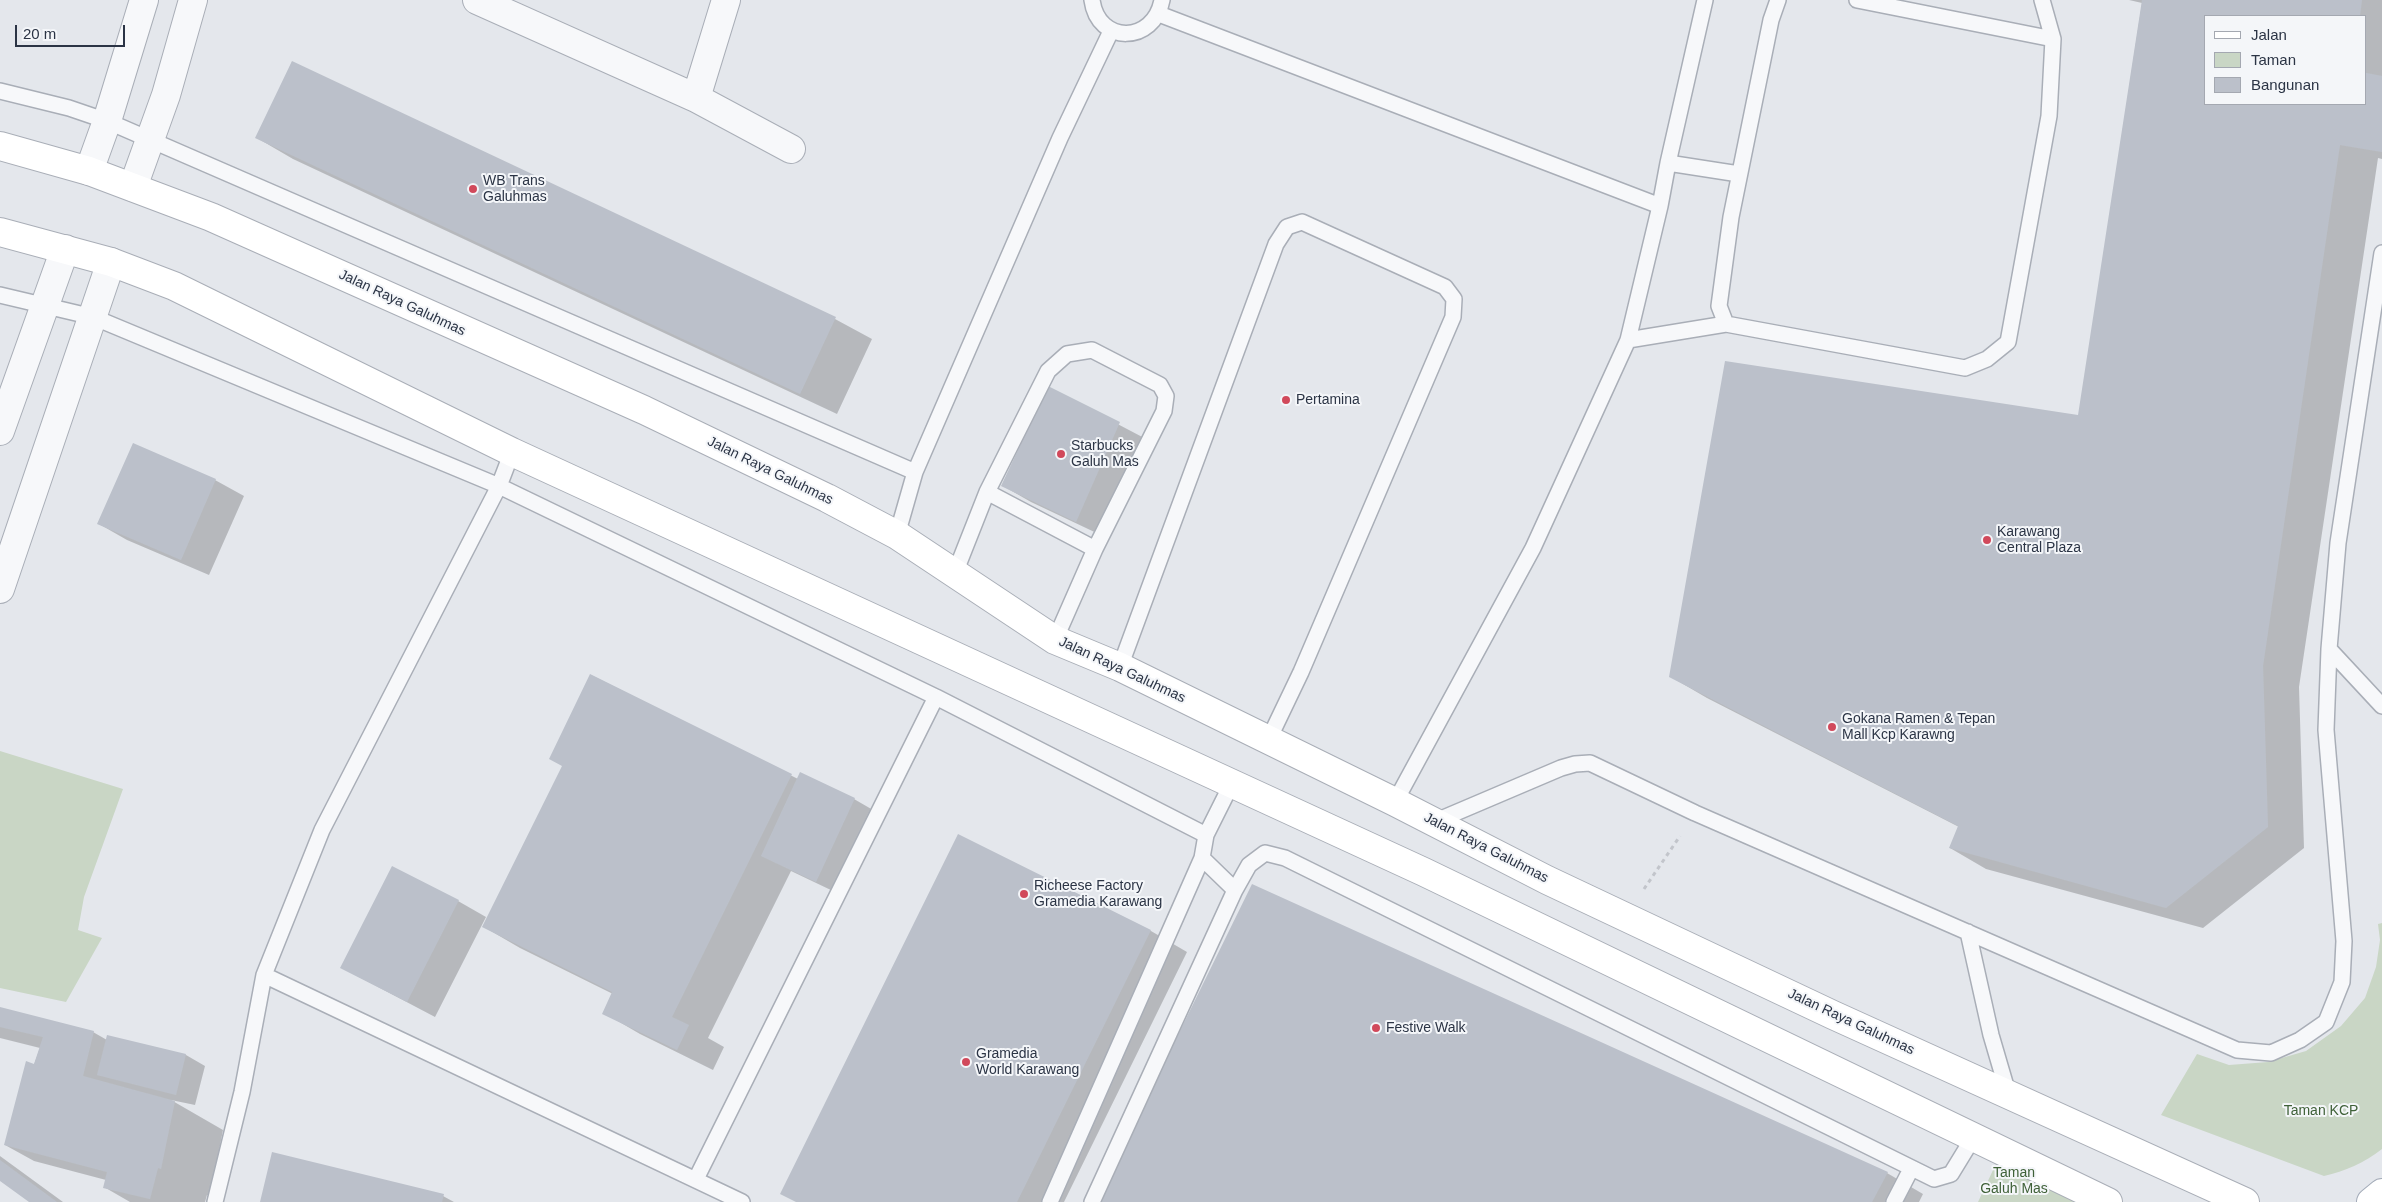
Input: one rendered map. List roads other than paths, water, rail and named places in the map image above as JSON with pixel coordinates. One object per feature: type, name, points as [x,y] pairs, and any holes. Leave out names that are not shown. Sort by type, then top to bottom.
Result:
[{"type":"main road","name":"Jalan Raya Galuhmas","points":[[0,146],[89,171],[211,217],[644,410],[827,498],[897,536],[956,573],[1055,640],[1120,667],[1395,802],[1547,880],[1833,1015],[2244,1202]]},
{"type":"main road","points":[[0,232],[111,262],[174,286],[512,452],[1231,785],[1424,872],[2108,1202]]},
{"type":"main road","points":[[2372,1202],[2382,1193]]},
{"type":"street","points":[[89,171],[108,121],[144,0]]},
{"type":"street","points":[[133,187],[150,139],[193,0]]},
{"type":"street","points":[[477,0],[696,98],[791,149]]},
{"type":"street","points":[[696,98],[726,0]]},
{"type":"street","points":[[0,431],[65,249]]},
{"type":"street","points":[[0,589],[111,262]]},
{"type":"lane","points":[[1092,0],[1093,11],[1112,31],[1124,34],[1138,32],[1150,25],[1160,7],[1660,206]]},
{"type":"lane","points":[[1395,802],[1532,548],[1628,340],[1660,206],[1705,0]]},
{"type":"lane","points":[[1726,324],[1719,306],[1730,217],[1771,20],[1778,0]]},
{"type":"lane","points":[[1857,0],[2053,39]]},
{"type":"lane","points":[[1628,340],[1726,324],[1965,368],[1988,359],[2008,342],[2049,116],[2053,39],[2042,0]]},
{"type":"lane","points":[[897,536],[915,472],[1060,138],[1112,31]]},
{"type":"lane","points":[[0,92],[69,108],[108,121],[915,472]]},
{"type":"lane","points":[[1668,163],[1739,174]]},
{"type":"lane","points":[[1120,667],[1276,244],[1287,227],[1302,222],[1445,287],[1454,299],[1453,317],[1300,672],[1268,741]]},
{"type":"lane","points":[[1434,822],[1561,768],[1575,764],[1590,763],[1696,813],[2237,1050],[2271,1052],[2300,1040],[2326,1022],[2342,982],[2344,941],[2326,730],[2329,649],[2338,543],[2382,253]]},
{"type":"lane","points":[[0,296],[93,318],[499,486],[936,697],[1206,835]]},
{"type":"lane","points":[[956,573],[987,492],[1048,371],[1068,354],[1092,350],[1160,385],[1166,396],[1164,411],[1095,549],[1055,640]]},
{"type":"lane","points":[[215,1202],[242,1092],[264,975],[322,830],[499,486],[512,452]]},
{"type":"lane","points":[[987,492],[1095,549]]},
{"type":"lane","points":[[2329,649],[2382,706]]},
{"type":"lane","points":[[696,1179],[936,697]]},
{"type":"lane","points":[[1050,1202],[1202,858],[1206,835],[1231,785]]},
{"type":"lane","points":[[1092,1202],[1235,890],[1249,865],[1265,853],[1284,858],[1934,1179],[1952,1174],[1973,1138]]},
{"type":"lane","points":[[1202,858],[1235,890]]},
{"type":"lane","points":[[1968,932],[1991,1035],[2008,1093]]},
{"type":"lane","points":[[264,975],[742,1202]]},
{"type":"lane","points":[[1894,1202],[1911,1169]]},
{"type":"place","name":"WB Trans Galuhmas","points":[[473,189]]},
{"type":"place","name":"Pertamina","points":[[1286,400]]},
{"type":"place","name":"Starbucks Galuh Mas","points":[[1061,454]]},
{"type":"place","name":"Karawang Central Plaza","points":[[1987,540]]},
{"type":"place","name":"Gokana Ramen & Tepan Mall Kcp Karawng","points":[[1832,727]]},
{"type":"place","name":"Richeese Factory Gramedia Karawang","points":[[1024,894]]},
{"type":"place","name":"Festive Walk","points":[[1376,1028]]},
{"type":"place","name":"Gramedia World Karawang","points":[[966,1062]]},
{"type":"park label","name":"Taman KCP","points":[[2321,1111]]},
{"type":"park label","name":"Taman Galuh Mas","points":[[2014,1182]]}]
